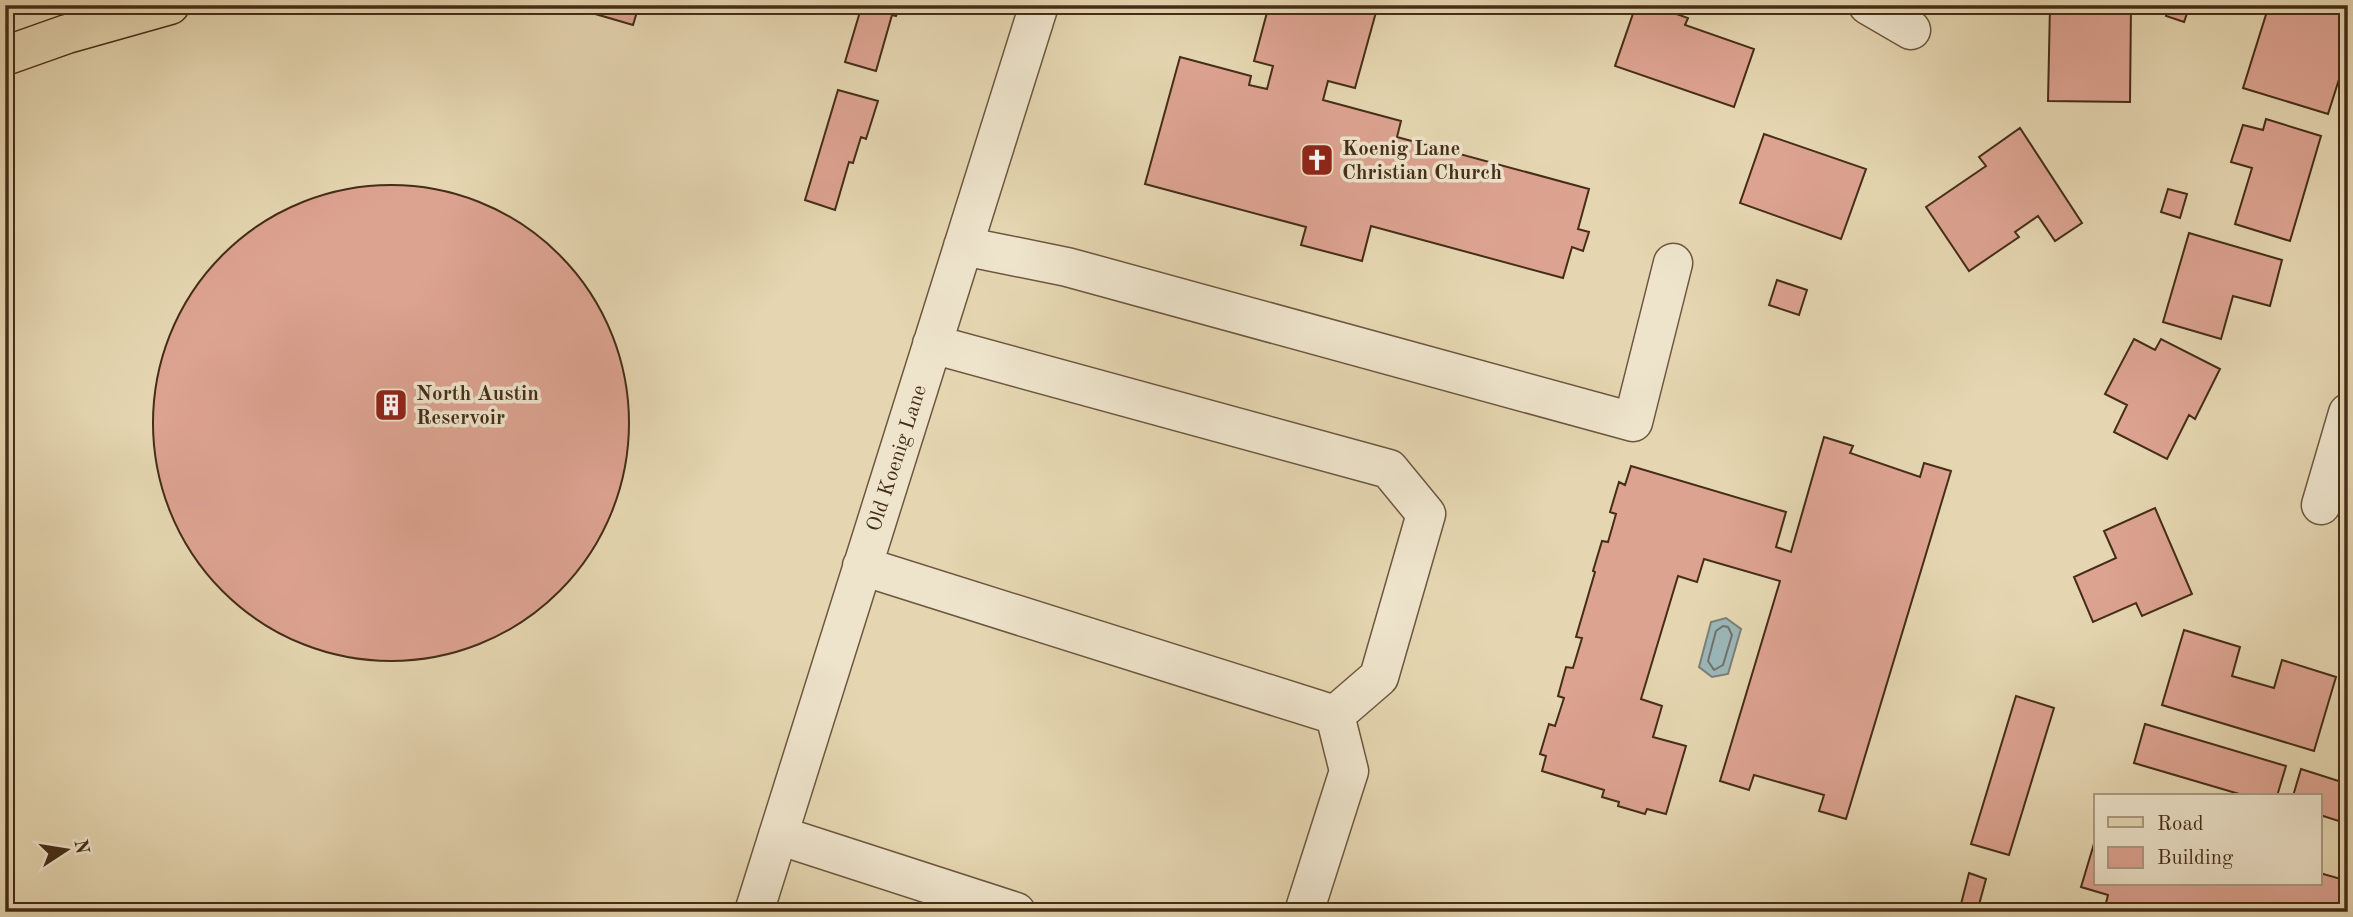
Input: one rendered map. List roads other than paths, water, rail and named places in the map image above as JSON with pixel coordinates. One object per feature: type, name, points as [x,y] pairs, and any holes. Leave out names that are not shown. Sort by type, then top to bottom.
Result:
[{"type":"main road","points":[[5,56],[66,34],[170,5]]},
{"type":"street","name":"Old Koenig Lane","points":[[762,910],[778,835],[1039,5]]},
{"type":"street","points":[[1868,5],[1911,30]]},
{"type":"street","points":[[963,246],[1067,267],[1633,422],[1673,263]]},
{"type":"street","points":[[932,344],[1389,469],[1426,514],[1379,677],[1335,715]]},
{"type":"street","points":[[2321,505],[2348,413]]},
{"type":"street","points":[[862,566],[1335,715]]},
{"type":"street","points":[[1304,912],[1349,772],[1335,715]]},
{"type":"street","points":[[778,835],[1016,912]]},
{"type":"water","points":[[1726,618],[1741,629],[1728,674],[1712,677],[1699,667],[1711,622]]},
{"type":"place","name":"Koenig Lane Christian Church","points":[[1317,160]]},
{"type":"place","name":"North Austin Reservoir","points":[[391,405]]}]
